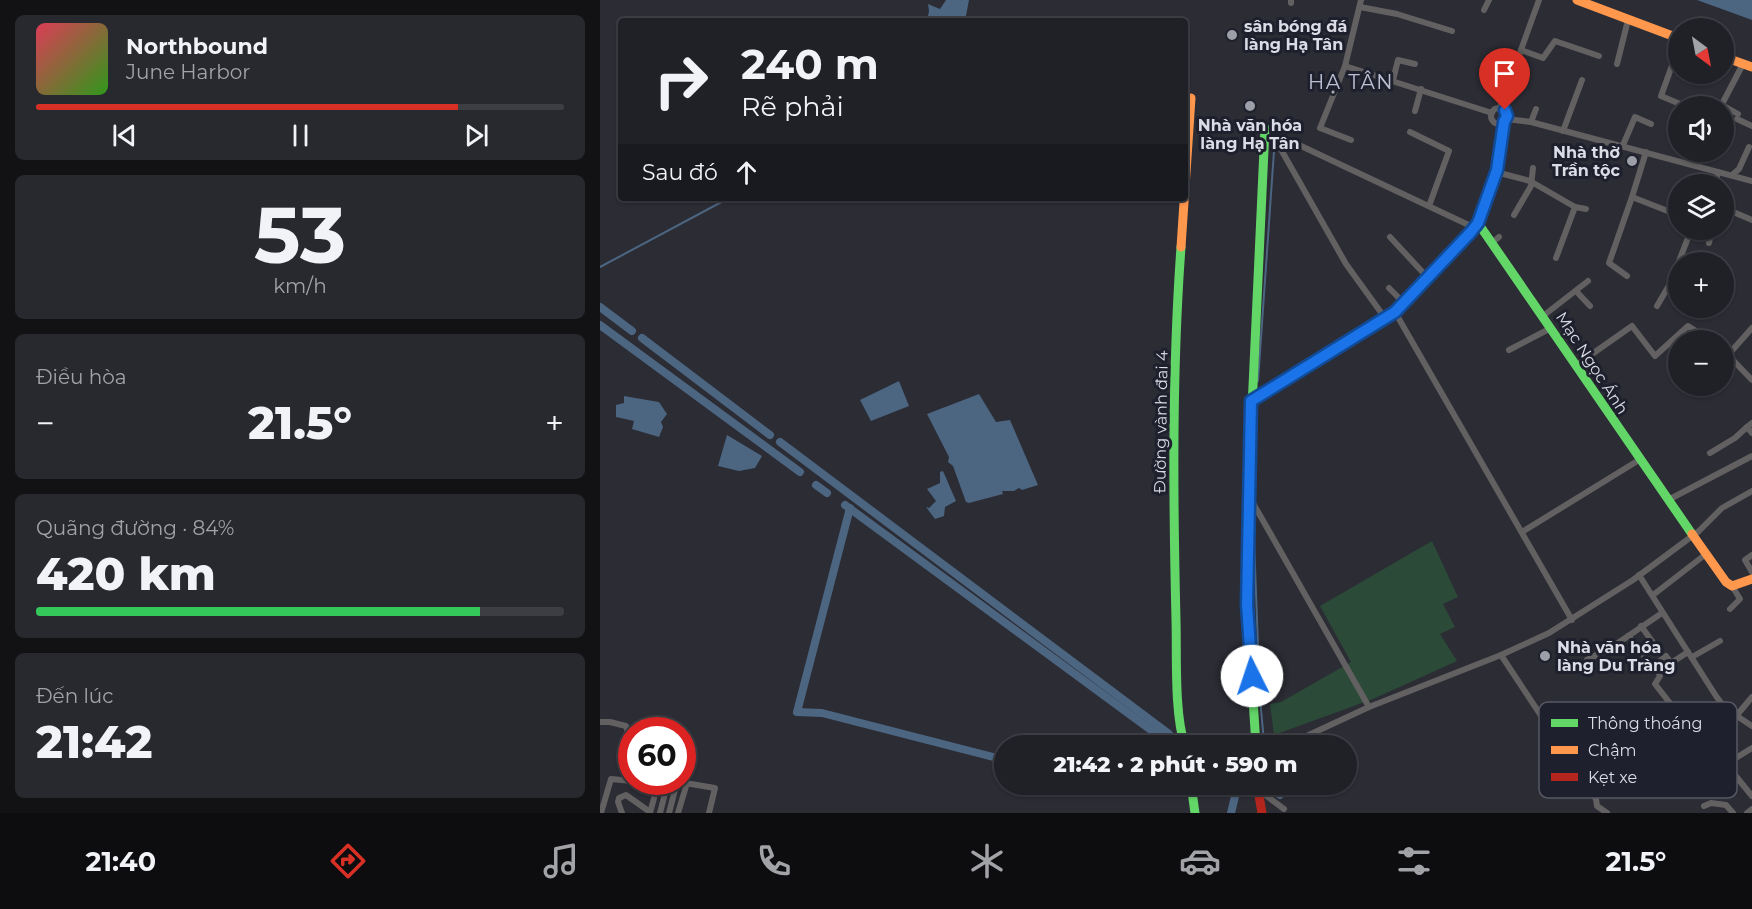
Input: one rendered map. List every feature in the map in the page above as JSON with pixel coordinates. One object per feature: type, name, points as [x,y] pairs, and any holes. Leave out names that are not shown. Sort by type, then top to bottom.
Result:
[{"type":"main road","points":[[1577,0],[1668,34]]},
{"type":"main road","points":[[1477,226],[1496,172],[1505,120]]},
{"type":"main road","points":[[1255,735],[1247,605],[1248,494],[1265,128]]},
{"type":"main road","name":"Đường vành đai 4","points":[[1181,735],[1176,665],[1175,500],[1177,323],[1183,201]]},
{"type":"main road","name":"Mạc Ngọc Ánh","points":[[1477,226],[1496,239],[1575,366],[1706,554],[1726,582],[1732,586]]},
{"type":"main road","points":[[1732,586],[1752,579]]},
{"type":"main road","points":[[1193,795],[1195,813]]},
{"type":"main road","points":[[1257,795],[1262,813]]},
{"type":"street","points":[[1484,10],[1488,0]]},
{"type":"street","points":[[1492,113],[1500,108],[1539,0]]},
{"type":"street","points":[[1351,140],[1320,128],[1345,66],[1361,3],[1452,31]]},
{"type":"street","points":[[1617,64],[1628,20]]},
{"type":"street","points":[[1521,50],[1544,58],[1555,41],[1599,56]]},
{"type":"street","points":[[1393,80],[1398,60],[1415,64]]},
{"type":"street","points":[[1345,66],[1492,113]]},
{"type":"street","points":[[1728,96],[1748,66]]},
{"type":"street","points":[[1668,77],[1661,96],[1668,99]]},
{"type":"street","points":[[1563,131],[1582,80]]},
{"type":"street","points":[[1415,111],[1421,89]]},
{"type":"street","points":[[1500,108],[1506,112],[1505,120]]},
{"type":"street","points":[[1531,122],[1536,110]]},
{"type":"street","points":[[1492,113],[1494,122],[1505,120],[1531,122],[1623,145],[1663,160],[1727,174]]},
{"type":"street","points":[[1734,114],[1752,126]]},
{"type":"street","points":[[1623,145],[1635,117],[1651,124]]},
{"type":"street","points":[[1410,132],[1449,151],[1429,206]]},
{"type":"street","points":[[1251,401],[1395,312],[1429,279],[1477,226],[1282,137]]},
{"type":"street","points":[[1279,146],[1346,264],[1384,318]]},
{"type":"street","points":[[1733,174],[1749,147]]},
{"type":"street","points":[[1627,276],[1609,263],[1646,152]]},
{"type":"street","points":[[1514,215],[1526,195],[1533,168]]},
{"type":"street","points":[[1496,172],[1530,181],[1575,207],[1586,209]]},
{"type":"street","points":[[1734,176],[1752,181]]},
{"type":"street","points":[[1632,197],[1668,211]]},
{"type":"street","points":[[1556,258],[1575,207]]},
{"type":"street","points":[[1734,212],[1752,220]]},
{"type":"street","points":[[1390,237],[1429,279]]},
{"type":"street","points":[[1657,306],[1671,282],[1687,240]]},
{"type":"street","points":[[1543,316],[1577,292],[1588,281]]},
{"type":"street","points":[[1389,288],[1404,303]]},
{"type":"street","points":[[1577,292],[1590,306]]},
{"type":"street","points":[[1395,312],[1522,532],[1570,621],[1572,630]]},
{"type":"street","points":[[1575,366],[1632,326],[1655,356],[1668,344]]},
{"type":"street","points":[[1509,350],[1551,328]]},
{"type":"street","points":[[1734,345],[1752,328]]},
{"type":"street","points":[[1734,361],[1752,380]]},
{"type":"street","points":[[1710,453],[1731,441],[1750,425],[1752,433]]},
{"type":"street","points":[[1668,500],[1752,456]]},
{"type":"street","points":[[1522,532],[1639,460]]},
{"type":"street","points":[[1309,735],[1369,707],[1501,656],[1570,621],[1639,575],[1693,535],[1722,508],[1752,491]]},
{"type":"street","points":[[1248,494],[1369,707]]},
{"type":"street","points":[[1653,595],[1706,554]]},
{"type":"street","points":[[1752,555],[1745,560],[1752,572]]},
{"type":"street","points":[[1639,575],[1720,702]]},
{"type":"street","points":[[1730,609],[1740,599],[1732,586]]},
{"type":"street","points":[[1587,660],[1662,613]]},
{"type":"street","points":[[1641,626],[1657,648]]},
{"type":"street","points":[[1628,636],[1647,659]]},
{"type":"street","points":[[1671,702],[1655,684],[1660,676],[1655,665],[1666,656],[1671,663],[1675,663],[1720,641]]},
{"type":"street","points":[[1501,656],[1539,711]]},
{"type":"street","points":[[1751,722],[1737,715],[1752,697]]},
{"type":"street","points":[[600,722],[618,724]]},
{"type":"street","points":[[1737,757],[1752,748]]},
{"type":"street","points":[[601,813],[611,779],[618,780]]},
{"type":"street","points":[[1737,779],[1752,796]]},
{"type":"street","points":[[696,785],[715,788],[709,813]]},
{"type":"street","points":[[622,813],[619,798],[626,795],[650,812],[654,795]]},
{"type":"street","points":[[660,813],[665,795]]},
{"type":"street","points":[[669,813],[674,795]]},
{"type":"street","points":[[678,813],[683,795]]},
{"type":"street","points":[[1266,795],[1284,809]]},
{"type":"street","points":[[1595,798],[1597,806],[1607,813]]},
{"type":"street","points":[[1704,806],[1711,803],[1726,805],[1733,813]]},
{"type":"street","points":[[1747,813],[1752,808]]},
{"type":"green space","points":[[1432,541],[1458,597],[1443,604],[1455,627],[1440,634],[1457,661],[1373,699],[1274,735],[1270,704],[1281,702],[1351,662],[1320,606]]},
{"type":"water","points":[[946,0],[969,0],[966,18],[928,18],[928,4],[940,9]]},
{"type":"water","points":[[1697,0],[1752,0],[1752,20]]},
{"type":"water","points":[[899,381],[909,406],[871,421],[860,400]]},
{"type":"water","points":[[979,394],[996,422],[1010,420],[1038,485],[1022,490],[1019,488],[1014,491],[1002,491],[1003,494],[969,503],[966,502],[953,466],[948,462],[949,457],[927,414]]},
{"type":"water","points":[[624,396],[659,402],[667,414],[661,422],[663,427],[659,437],[632,429],[634,421],[616,417],[616,405],[624,403]]},
{"type":"water","points":[[727,435],[762,456],[755,468],[739,471],[718,466]]},
{"type":"water","points":[[943,471],[956,501],[945,507],[944,516],[935,519],[926,507],[929,508],[936,501],[927,489],[940,483],[940,472]]},
{"type":"waterway","points":[[1258,381],[1274,151]]},
{"type":"waterway","points":[[600,267],[723,201]]},
{"type":"waterway","points":[[600,307],[632,331]]},
{"type":"waterway","points":[[600,325],[800,472]]},
{"type":"waterway","points":[[642,338],[770,435]]},
{"type":"waterway","points":[[780,442],[1169,734]]},
{"type":"waterway","points":[[816,485],[827,493]]},
{"type":"waterway","points":[[845,505],[1158,735]]},
{"type":"waterway","points":[[850,508],[797,712],[822,713],[994,757]]},
{"type":"waterway","points":[[1253,513],[1263,735]]},
{"type":"waterway","points":[[1231,813],[1235,795]]},
{"type":"traffic: fast","points":[[1504,122],[1497,170],[1478,223],[1692,534]]},
{"type":"traffic: fast","points":[[1255,735],[1247,605],[1248,494],[1265,128]]},
{"type":"traffic: fast","points":[[1181,247],[1175,387],[1174,527],[1176,667],[1182,735]]},
{"type":"traffic: fast","points":[[1193,795],[1195,813]]},
{"type":"traffic: slow","points":[[1577,0],[1668,34]]},
{"type":"traffic: slow","points":[[1734,61],[1752,67]]},
{"type":"traffic: slow","points":[[1188,143],[1191,98]]},
{"type":"traffic: slow","points":[[1181,247],[1184,201]]},
{"type":"traffic: slow","points":[[1692,534],[1726,582],[1732,586],[1752,579]]},
{"type":"traffic: jam","points":[[1259,795],[1262,813]]},
{"type":"place","name":"sân bóng đá làng Hạ Tân","points":[[1232,35]]},
{"type":"place","name":"Nhà văn hóa làng Hạ Tân","points":[[1250,106]]},
{"type":"place","name":"Nhà thờ Trần tộc","points":[[1632,161]]},
{"type":"place","name":"Nhà văn hóa làng Du Tràng","points":[[1545,656]]},
{"type":"district","name":"HẠ TÂN","points":[[1351,82]]},
{"type":"route","points":[[1252,676],[1247,605],[1251,401],[1395,312],[1429,279],[1475,228],[1497,170],[1504,122],[1507,118],[1505,110]]}]
